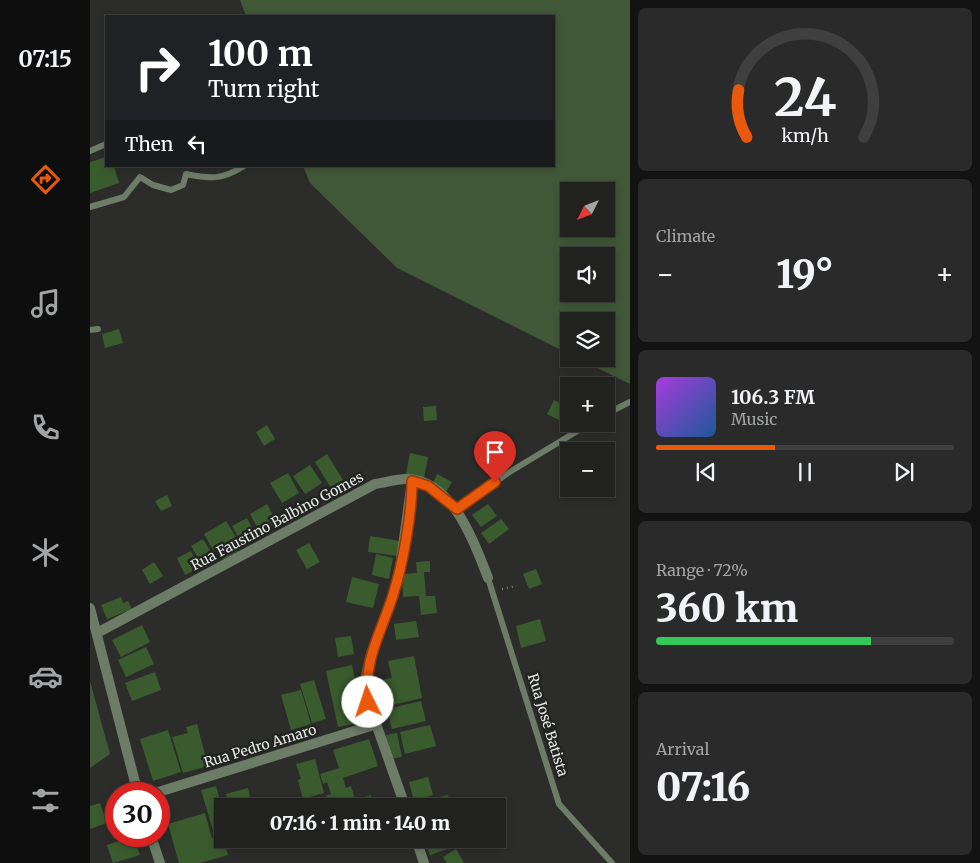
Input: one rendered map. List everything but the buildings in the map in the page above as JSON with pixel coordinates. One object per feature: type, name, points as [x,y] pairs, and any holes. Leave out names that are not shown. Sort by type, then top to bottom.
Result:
[{"type":"street","name":"Rua Faustino Balbino Gomes","points":[[96,633],[375,484],[407,479],[428,486],[457,509],[474,542],[488,578]]},
{"type":"street","points":[[402,798],[368,702],[365,680],[372,652],[394,594],[400,568],[412,481]]},
{"type":"street","points":[[90,608],[135,782]]},
{"type":"street","name":"Rua Pedro Amaro","points":[[170,788],[377,724]]},
{"type":"street","points":[[155,847],[160,863]]},
{"type":"street","points":[[419,848],[424,863]]},
{"type":"lane","points":[[90,151],[105,144]]},
{"type":"lane","points":[[90,207],[124,197],[140,177],[153,185],[171,190],[183,185],[186,174],[216,178],[230,175],[242,167]]},
{"type":"lane","points":[[90,330],[98,329]]},
{"type":"lane","points":[[615,410],[630,402]]},
{"type":"lane","points":[[457,509],[508,473],[576,432]]},
{"type":"lane","name":"Rua José Batista","points":[[488,578],[559,804],[612,863]]},
{"type":"path","points":[[493,591],[517,586]]},
{"type":"green space","points":[[240,0],[630,0],[630,384],[595,367],[615,367],[615,312],[560,312],[560,350],[397,268],[310,183],[303,167],[555,167],[555,15],[246,15]]},
{"type":"green space","points":[[90,681],[110,754],[90,768]]},
{"type":"route","points":[[368,702],[365,680],[372,652],[394,594],[412,493],[412,481],[428,486],[457,509],[495,482]]}]
